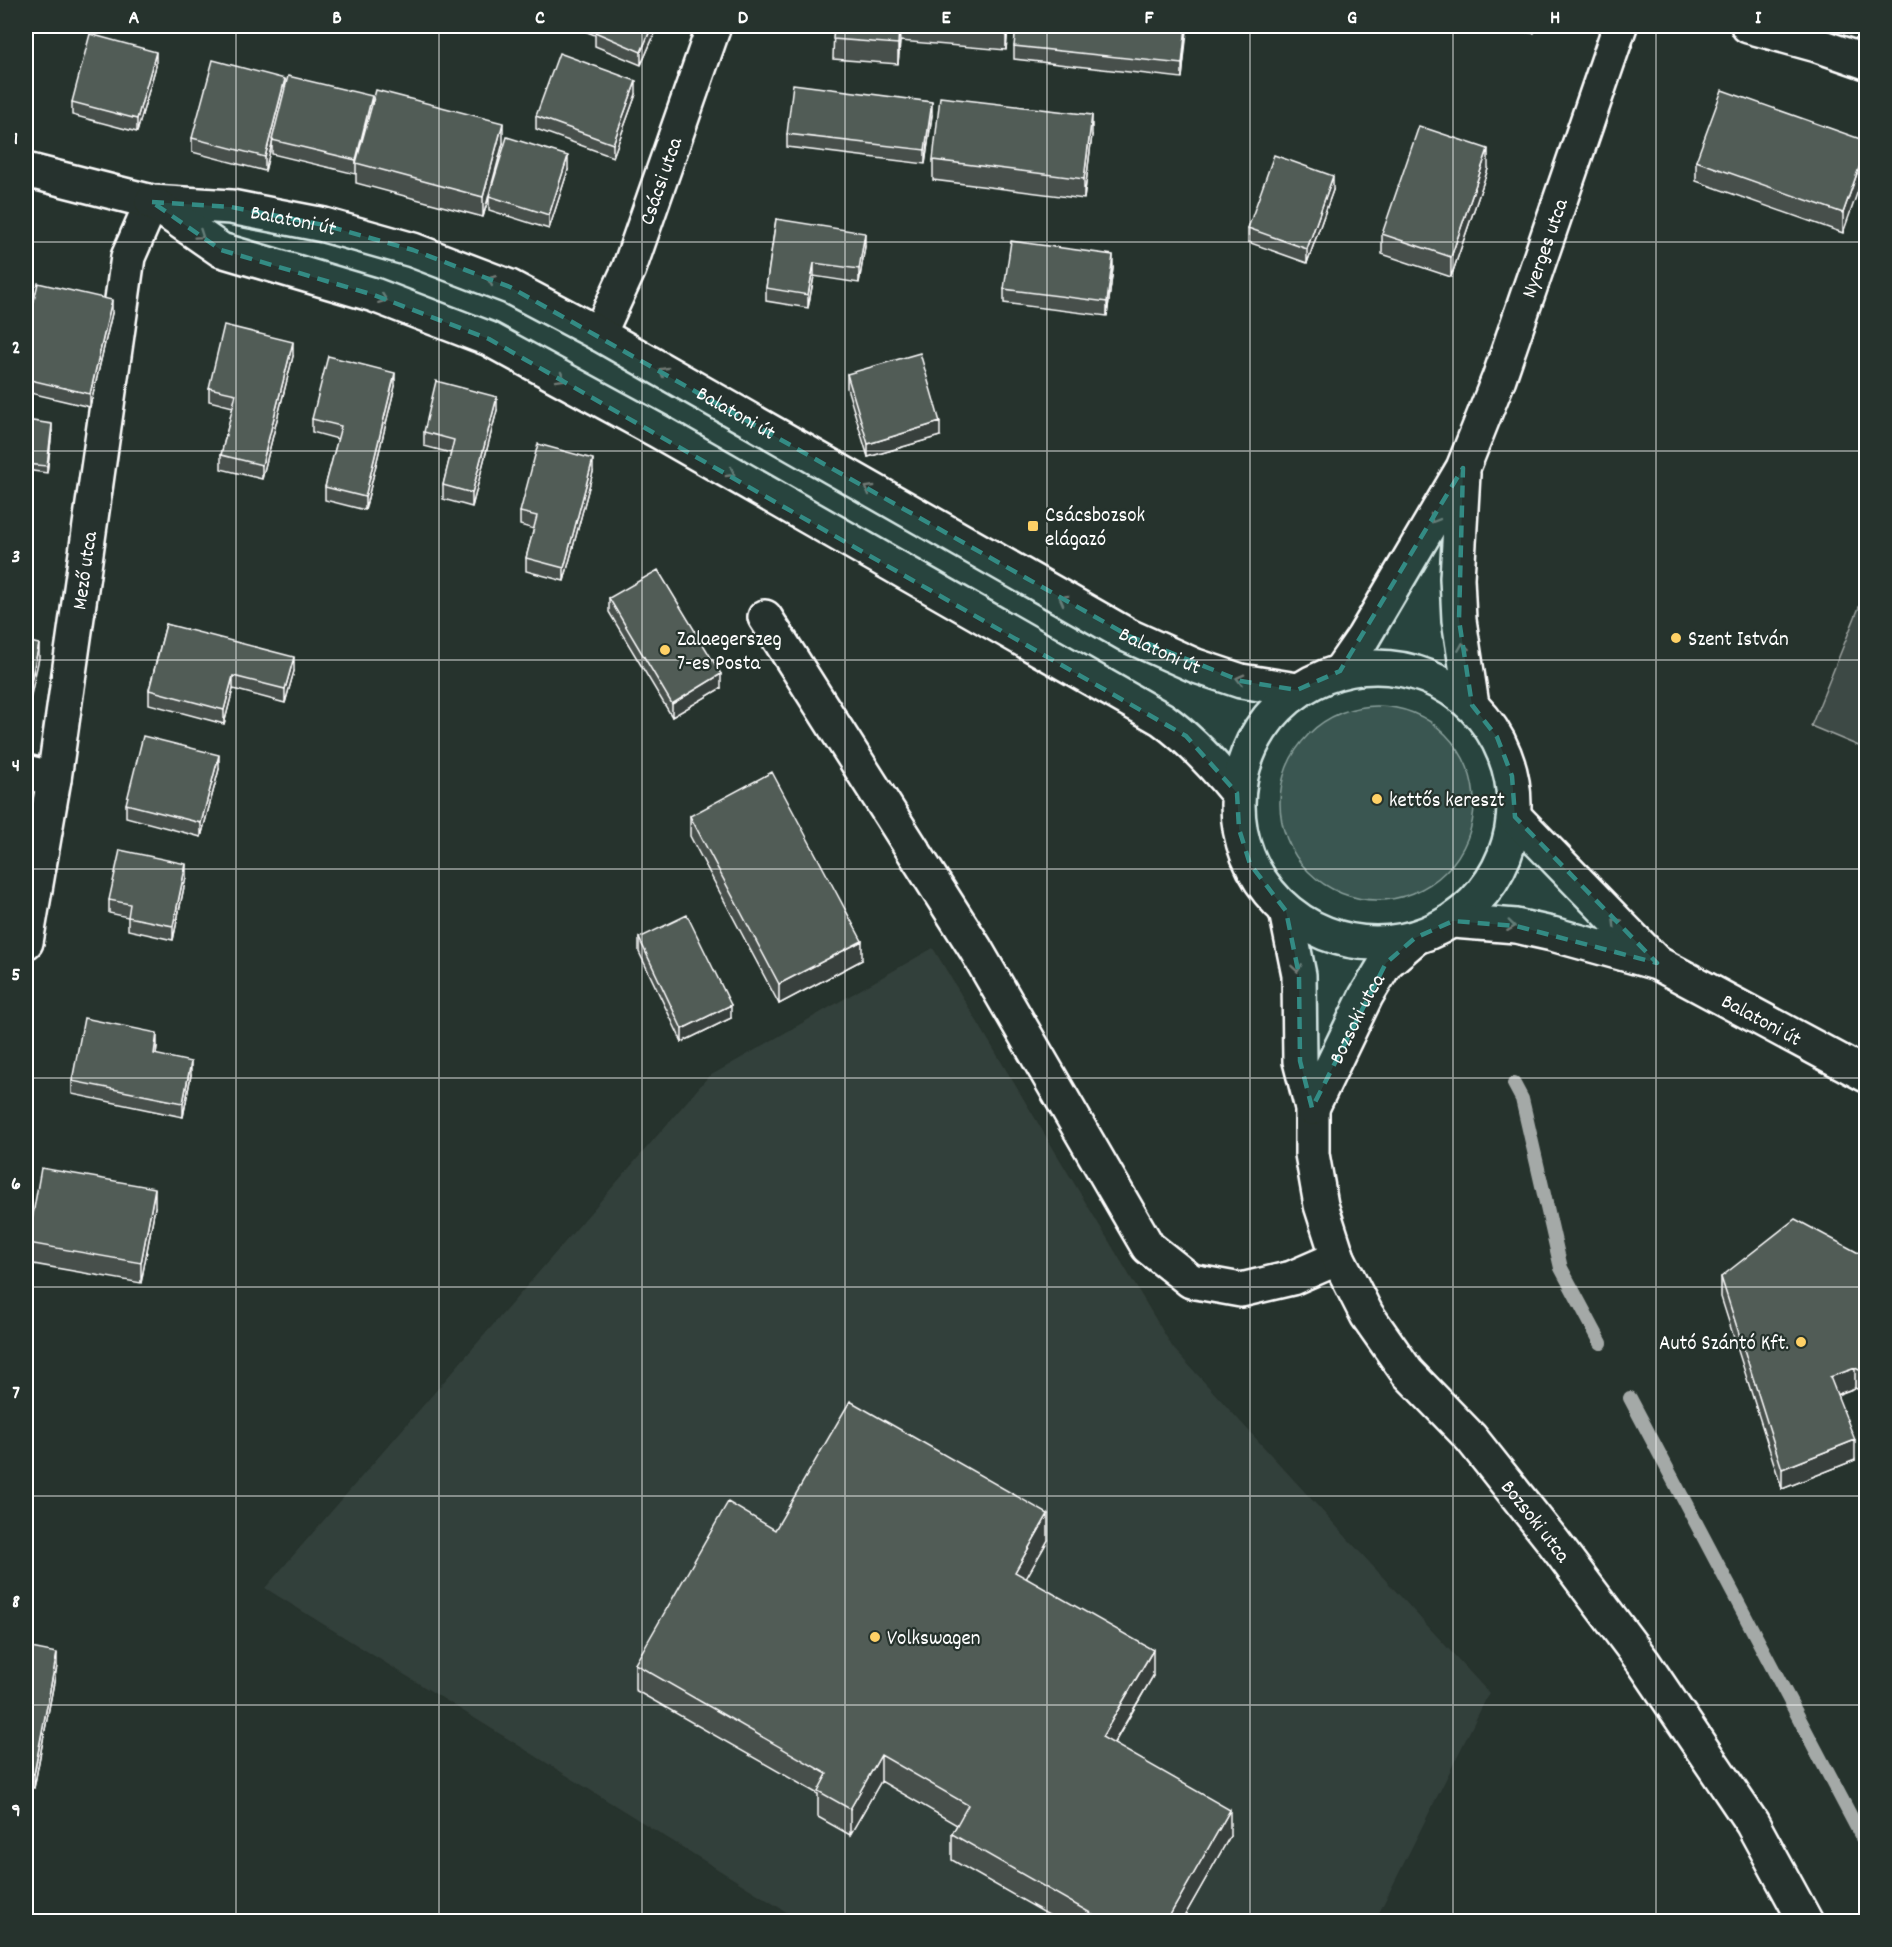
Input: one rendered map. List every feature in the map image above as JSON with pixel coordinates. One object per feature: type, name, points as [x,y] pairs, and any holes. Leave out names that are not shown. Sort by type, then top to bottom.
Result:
[{"type":"main road","name":"Csácsi utca","points":[[598,334],[630,269],[714,26]]},
{"type":"main road","name":"Nyerges utca","points":[[1340,670],[1363,638],[1464,468],[1499,378],[1620,26]]},
{"type":"main road","points":[[1749,26],[1817,45],[1866,62]]},
{"type":"main road","name":"Balatoni út","points":[[26,170],[152,202],[231,207],[324,225],[413,250],[510,287],[598,334],[1129,636],[1196,666],[1242,681],[1298,690]]},
{"type":"main road","name":"Balatoni út","points":[[152,202],[221,250],[374,296],[499,345],[658,432],[1162,719],[1186,736],[1214,764],[1237,793]]},
{"type":"main road","name":"Mező utca","points":[[26,942],[40,775],[129,257],[152,202]]},
{"type":"main road","name":"Nyerges utca","points":[[1464,468],[1457,578],[1459,620],[1472,705]]},
{"type":"main road","points":[[765,617],[975,948],[1148,1247],[1191,1281],[1242,1290],[1292,1278],[1338,1258]]},
{"type":"main road","points":[[1387,667],[1432,678],[1472,705],[1497,737],[1512,776],[1515,817],[1505,857],[1484,893],[1453,921],[1415,938],[1374,944],[1333,938],[1286,911],[1269,895],[1250,864],[1239,830],[1237,793],[1243,763],[1256,735],[1274,710],[1298,690],[1318,678],[1340,670],[1387,667]]},
{"type":"main road","name":"Balatoni út","points":[[1515,817],[1658,963]]},
{"type":"main road","name":"Bozsoki utca","points":[[1286,911],[1299,975],[1300,1061],[1312,1108],[1312,1154],[1321,1204],[1338,1258],[1367,1316],[1407,1372],[1471,1438],[1552,1540],[1644,1663],[1752,1823],[1806,1922]]},
{"type":"main road","name":"Balatoni út","points":[[1453,921],[1516,926],[1658,963],[1866,1075]]},
{"type":"main road","name":"Bozsoki utca","points":[[1312,1108],[1366,996],[1386,963],[1415,938]]},
{"type":"highlighted area","points":[[152,202],[231,207],[324,225],[413,250],[510,287],[1129,636],[1241,681],[1297,690],[1340,671],[1463,468],[1459,620],[1472,705],[1497,737],[1512,776],[1515,817],[1657,963],[1516,926],[1453,921],[1415,938],[1386,963],[1312,1108],[1300,1061],[1299,975],[1286,911],[1250,864],[1239,829],[1237,793],[1186,736],[489,339],[374,295],[221,250]]},
{"type":"shaded area","points":[[1866,590],[1866,749],[1811,726]]},
{"type":"shaded area","points":[[1387,706],[1423,717],[1446,734],[1458,749],[1467,766],[1473,784],[1473,822],[1467,840],[1458,857],[1446,872],[1431,884],[1414,893],[1396,899],[1367,900],[1331,889],[1302,865],[1291,849],[1281,822],[1280,793],[1291,757],[1315,728],[1331,717],[1358,707]]},
{"type":"shaded area","points":[[933,948],[1173,1348],[1489,1693],[1375,1921],[801,1921],[265,1588],[708,1077]]},
{"type":"building","points":[[597,26],[652,26],[641,52],[595,32]]},
{"type":"building","points":[[834,26],[899,26],[898,44],[833,39]]},
{"type":"building","points":[[949,26],[1006,26],[1006,30]]},
{"type":"building","points":[[1016,26],[1186,26],[1182,64],[1014,46]]},
{"type":"building","points":[[90,34],[156,52],[137,119],[72,102]]},
{"type":"building","points":[[559,53],[636,81],[613,144],[536,116]]},
{"type":"building","points":[[213,60],[285,79],[265,157],[192,138]]},
{"type":"building","points":[[288,76],[372,96],[356,160],[272,140]]},
{"type":"building","points":[[793,84],[932,102],[925,150],[787,134]]},
{"type":"building","points":[[376,90],[503,123],[483,197],[356,163]]},
{"type":"building","points":[[1722,90],[1866,141],[1866,148],[1843,213],[1696,161]]},
{"type":"building","points":[[940,97],[1092,115],[1084,179],[933,160]]},
{"type":"building","points":[[1419,126],[1488,149],[1451,257],[1382,234]]},
{"type":"building","points":[[507,137],[568,156],[549,215],[489,196]]},
{"type":"building","points":[[1274,155],[1333,176],[1307,249],[1248,228]]},
{"type":"building","points":[[776,219],[865,233],[859,269],[814,263],[808,295],[766,288]]},
{"type":"building","points":[[1011,241],[1113,255],[1107,302],[1004,289]]},
{"type":"building","points":[[38,283],[112,300],[90,394],[26,379],[26,335]]},
{"type":"building","points":[[224,325],[293,342],[262,465],[221,455],[236,394],[209,388]]},
{"type":"building","points":[[920,353],[940,422],[868,444],[847,374]]},
{"type":"building","points":[[328,356],[395,373],[365,497],[325,487],[341,426],[312,419]]},
{"type":"building","points":[[436,381],[497,397],[472,493],[443,485],[454,440],[424,432]]},
{"type":"building","points":[[26,420],[52,424],[47,466],[26,464]]},
{"type":"building","points":[[538,444],[593,459],[564,568],[526,558],[537,516],[520,512]]},
{"type":"building","name":"Zalaegerszeg 7-es Posta","points":[[658,570],[721,674],[672,704],[609,598]]},
{"type":"building","points":[[166,624],[294,657],[285,689],[233,676],[224,710],[149,690]]},
{"type":"building","points":[[26,641],[39,644],[26,705]]},
{"type":"building","points":[[143,736],[219,755],[201,823],[126,804]]},
{"type":"building","points":[[772,772],[862,941],[779,984],[690,816]]},
{"type":"building","points":[[120,850],[186,864],[173,926],[128,917],[130,904],[109,900]]},
{"type":"building","points":[[687,915],[731,1005],[682,1029],[639,938]]},
{"type":"building","points":[[84,1018],[157,1033],[154,1054],[191,1062],[183,1103],[72,1081]]},
{"type":"building","points":[[41,1168],[155,1188],[141,1263],[28,1243]]},
{"type":"building","name":"Autó Szántó Kft.","points":[[1795,1219],[1866,1257],[1866,1373],[1855,1368],[1830,1377],[1855,1440],[1782,1469],[1721,1277]]},
{"type":"building","name":"Volkswagen","points":[[850,1401],[1048,1514],[1015,1572],[1153,1650],[1102,1737],[1230,1810],[1166,1922],[1106,1922],[952,1834],[968,1805],[881,1755],[850,1809],[818,1791],[827,1774],[635,1664],[728,1502],[775,1530]]},
{"type":"building","points":[[26,1647],[57,1653],[34,1774],[26,1773]]},
{"type":"waterway","points":[[1514,1084],[1522,1099],[1561,1268],[1601,1343]]},
{"type":"waterway","points":[[1630,1398],[1866,1845]]},
{"type":"place","name":"Csácsbozsok elágazó","points":[[1033,526]]},
{"type":"place","name":"Szent István","points":[[1676,638]]},
{"type":"place","name":"Zalaegerszeg 7-es Posta","points":[[665,650]]},
{"type":"place","name":"kettős kereszt","points":[[1377,799]]},
{"type":"place","name":"Autó Szántó Kft.","points":[[1801,1342]]},
{"type":"place","name":"Volkswagen","points":[[875,1637]]}]
